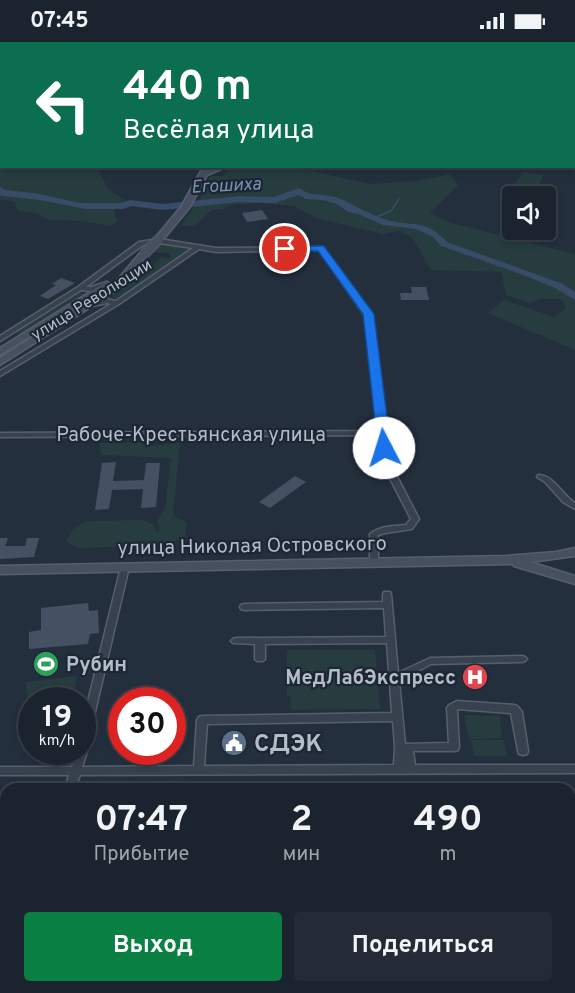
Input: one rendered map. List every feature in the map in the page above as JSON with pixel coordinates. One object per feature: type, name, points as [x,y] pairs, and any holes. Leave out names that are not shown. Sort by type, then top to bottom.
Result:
[{"type":"main road","name":"улица Революции","points":[[0,362],[93,304],[112,286],[164,235],[185,208],[202,170]]},
{"type":"main road","name":"улица Революции","points":[[0,352],[81,301],[112,286]]},
{"type":"main road","name":"улица Николая Островского","points":[[0,570],[506,560],[575,552]]},
{"type":"main road","name":"улица Николая Островского","points":[[506,560],[539,567],[575,580]]},
{"type":"street","points":[[0,339],[83,289],[141,243],[159,241],[194,245],[197,248],[321,248],[370,319],[386,464],[415,519],[409,527],[383,530],[374,534],[374,562]]},
{"type":"street","name":"улица Революции","points":[[0,374],[197,248]]},
{"type":"street","points":[[83,289],[112,286],[111,295],[114,302],[93,304]]},
{"type":"street","points":[[81,301],[87,296],[83,289]]},
{"type":"street","name":"Рабоче-Крестьянская улица","points":[[0,435],[382,433]]},
{"type":"street","points":[[542,477],[548,480],[564,500],[575,506]]},
{"type":"street","points":[[96,690],[125,567]]},
{"type":"street","points":[[387,594],[404,768]]},
{"type":"street","points":[[244,607],[388,605]]},
{"type":"street","points":[[236,641],[391,640]]},
{"type":"street","points":[[260,641],[260,659]]},
{"type":"street","points":[[394,679],[430,661],[522,660]]},
{"type":"street","points":[[404,768],[408,747],[454,747],[452,708],[457,705],[513,708],[517,712],[523,751]]},
{"type":"street","points":[[199,769],[202,720],[398,717]]},
{"type":"street","points":[[72,783],[78,765]]},
{"type":"street","points":[[0,771],[575,769]]},
{"type":"green space","points":[[0,168],[98,168],[108,189],[128,202],[114,210],[117,221],[111,226],[79,221],[50,220],[38,214],[18,211],[13,201],[0,200]]},
{"type":"green space","points":[[230,168],[313,171],[370,184],[416,181],[450,174],[458,185],[430,213],[448,222],[502,236],[502,240],[519,240],[575,254],[575,350],[488,313],[504,300],[554,317],[566,308],[561,299],[540,299],[530,303],[506,295],[501,272],[431,270],[412,237],[400,231],[382,234],[316,218],[294,206],[259,203],[230,205],[225,209],[212,210],[194,226],[181,226],[199,200],[210,176],[224,176]]},
{"type":"green space","points":[[523,172],[544,175],[538,186],[514,185]]},
{"type":"green space","points":[[162,243],[190,251],[121,298],[113,298],[162,257],[168,259],[171,256],[168,253],[153,252]]},
{"type":"green space","points":[[80,291],[83,294],[21,335],[15,332]]},
{"type":"green space","points":[[149,442],[152,446],[180,443],[173,516],[187,522],[185,539],[147,546],[77,548],[66,541],[72,530],[85,521],[143,520],[153,524],[157,533],[160,528],[157,520],[165,508],[171,458],[101,455],[100,443]]},
{"type":"green space","points":[[287,650],[375,650],[380,709],[291,710],[290,696],[287,696]]},
{"type":"green space","points":[[77,676],[75,687],[26,687],[26,682]]},
{"type":"green space","points":[[464,715],[500,716],[502,738],[469,739]]},
{"type":"green space","points":[[471,740],[504,740],[507,756],[474,756]]},
{"type":"building","points":[[262,210],[268,219],[247,222],[242,213]]},
{"type":"building","points":[[61,278],[75,283],[48,299],[40,296],[56,285],[52,284]]},
{"type":"building","points":[[411,287],[426,287],[429,300],[401,300],[400,293],[412,293]]},
{"type":"building","points":[[116,462],[113,481],[144,480],[146,463],[160,463],[156,507],[141,508],[143,489],[112,490],[109,509],[95,510],[102,463]]},
{"type":"building","points":[[295,476],[306,482],[270,508],[259,502]]},
{"type":"building","points":[[0,538],[8,538],[5,546],[25,546],[27,538],[39,538],[34,557],[0,559]]},
{"type":"building","points":[[88,603],[89,611],[98,610],[99,633],[90,634],[88,644],[29,649],[29,632],[41,630],[41,608]]},
{"type":"waterway","name":"Егошиха","points":[[0,190],[3,193],[92,207],[123,206],[130,203],[163,207],[240,199],[275,200],[299,191],[306,196],[324,197],[340,202],[351,210],[361,211],[386,223],[418,226],[436,235],[444,244],[525,272],[559,286],[575,297]]},
{"type":"waterway","points":[[374,218],[391,211],[399,199]]},
{"type":"place","name":"Рубин","points":[[46,664]]},
{"type":"place","name":"МедЛабЭкспресс","points":[[475,677]]},
{"type":"place","name":"СДЭК","points":[[234,743]]},
{"type":"route","points":[[285,249],[321,248],[349,290],[369,314],[384,448]]}]
